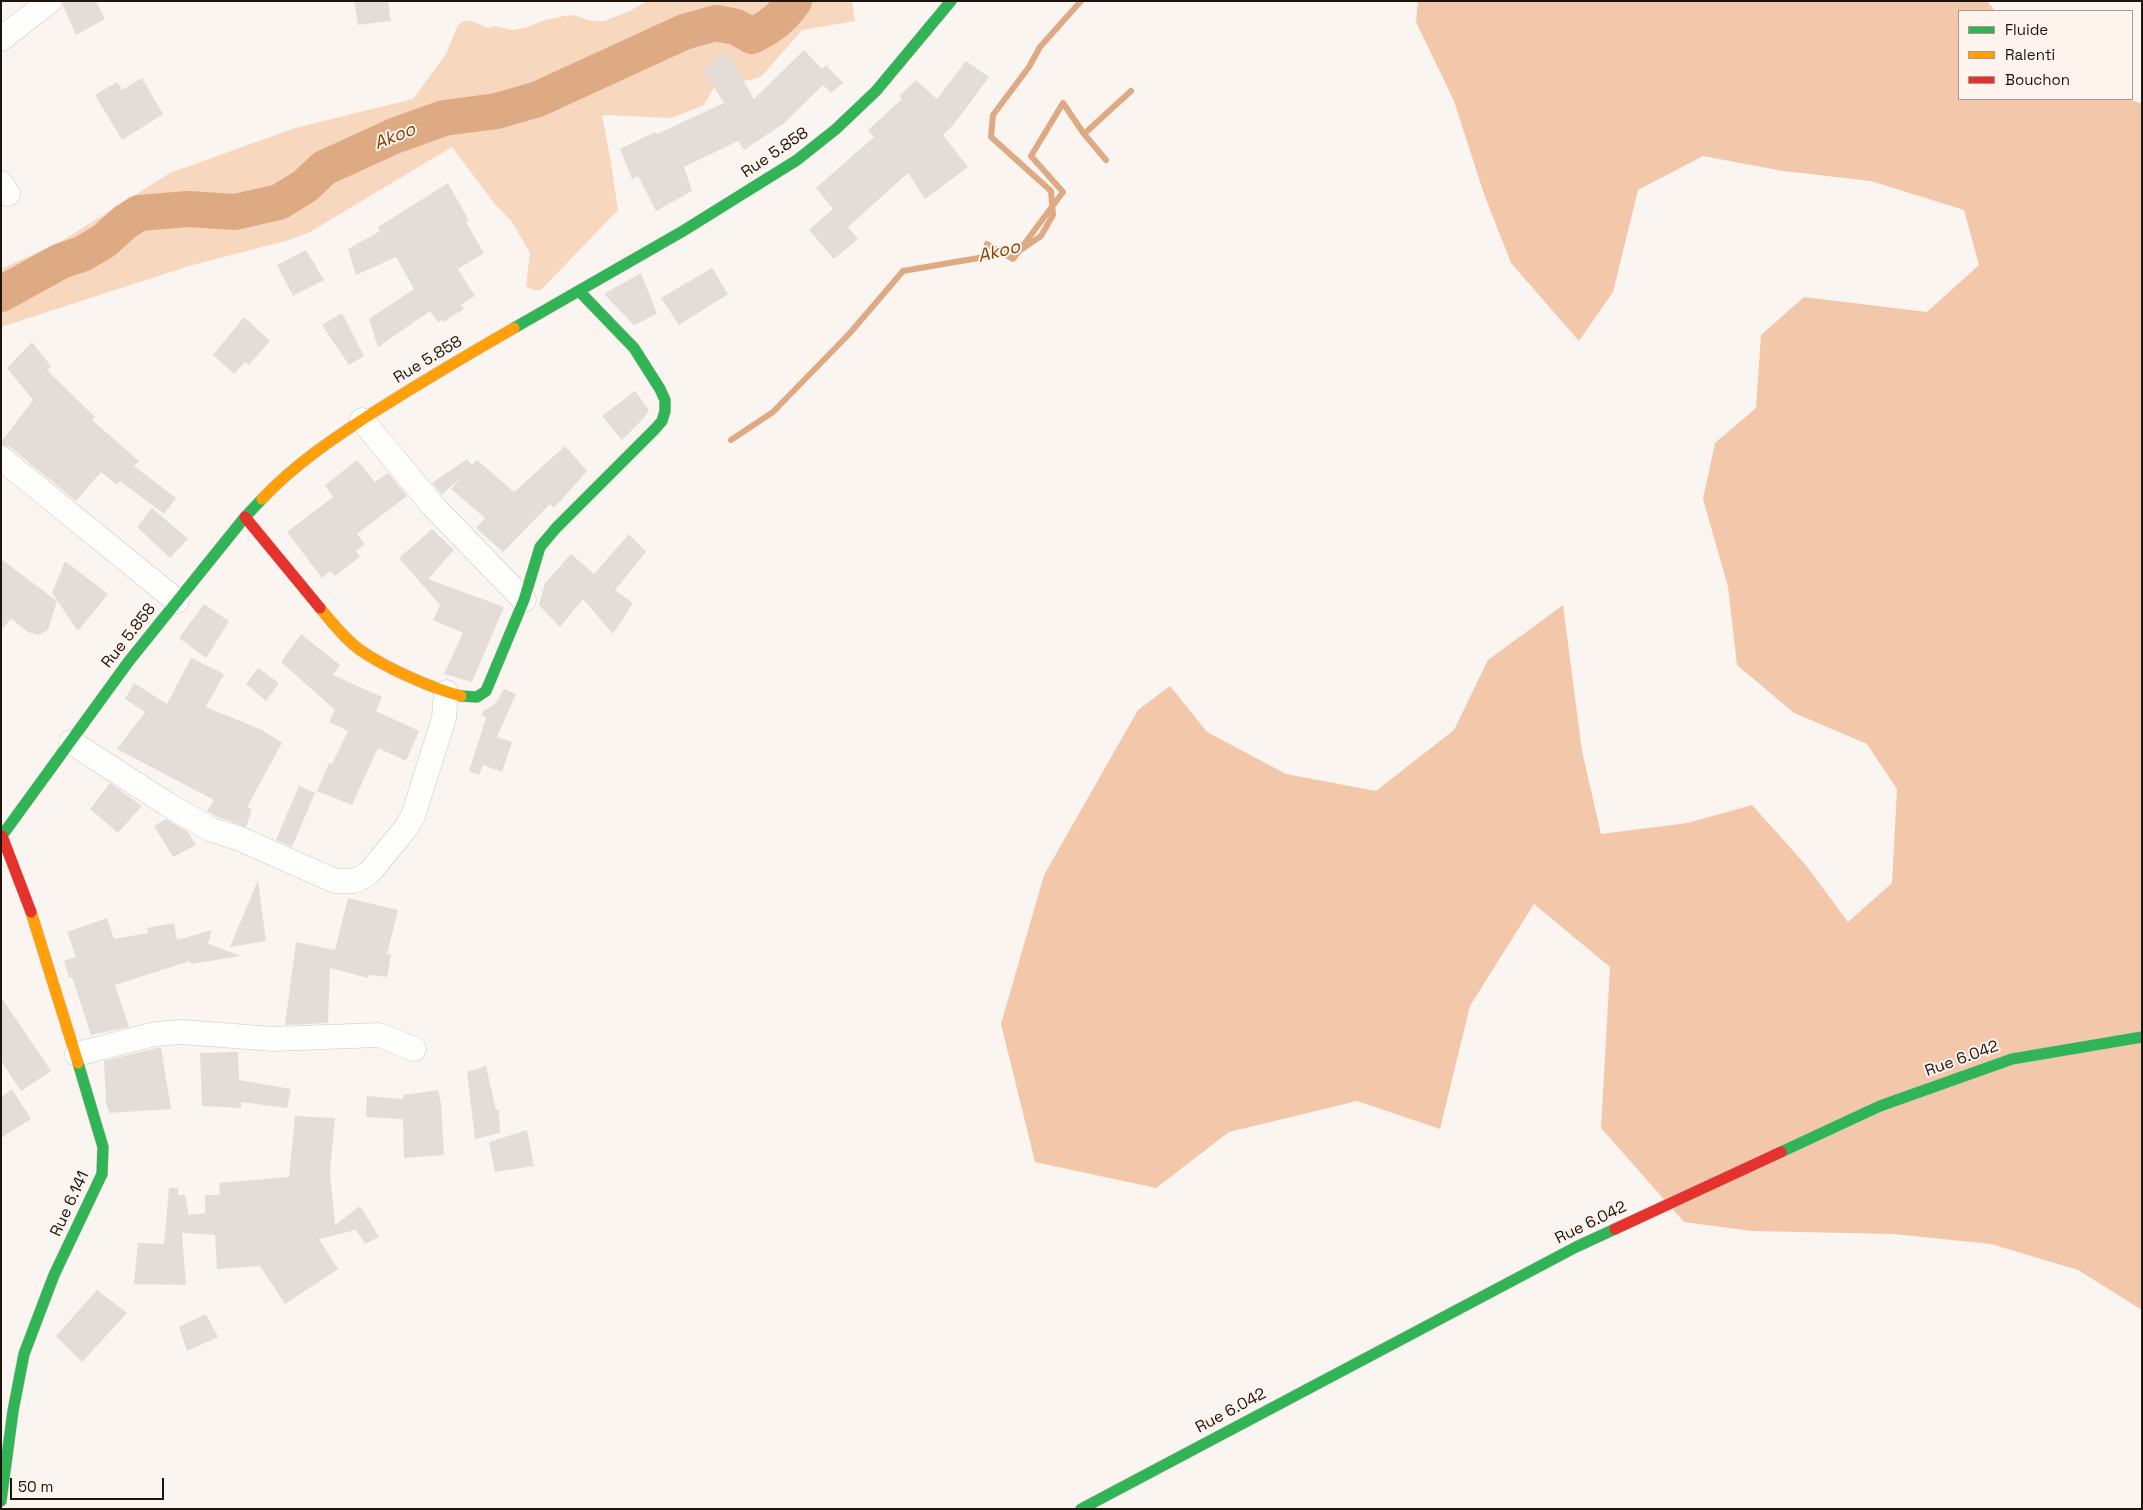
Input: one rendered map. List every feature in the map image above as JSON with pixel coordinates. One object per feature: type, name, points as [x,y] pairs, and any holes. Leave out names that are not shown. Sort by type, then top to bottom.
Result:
[{"type":"street","points":[[1,39],[50,1]]},
{"type":"street","name":"Rue 5.858","points":[[2,837],[129,661],[245,517],[278,482],[323,445],[430,376],[683,231],[803,155],[836,130],[876,91],[951,1]]},
{"type":"street","points":[[245,517],[335,626],[359,649],[381,662],[446,692],[468,698],[477,697],[486,691],[524,600],[540,547],[547,537],[655,429],[662,421],[665,410],[665,400],[660,389],[634,348],[579,291]]},
{"type":"street","points":[[362,420],[434,507],[524,600]]},
{"type":"street","points":[[1,458],[177,601]]},
{"type":"street","points":[[71,742],[167,804],[212,830],[238,838],[335,881],[355,881],[369,873],[406,828],[413,816],[444,718],[446,692]]},
{"type":"street","name":"Rue 6.141","points":[[1,1502],[18,1380],[43,1302],[102,1174],[103,1148],[40,933],[2,837]]},
{"type":"street","points":[[77,1054],[155,1034],[182,1032],[273,1039],[379,1035],[414,1049]]},
{"type":"street","name":"Rue 6.042","points":[[1081,1509],[1576,1247],[1880,1106],[2012,1059],[2142,1037]]},
{"type":"street","points":[[1,1415],[18,1380]]},
{"type":"shaded area","points":[[647,1],[852,1],[855,21],[802,30],[762,76],[751,80],[725,83],[713,89],[704,105],[672,118],[602,115],[618,210],[541,290],[533,290],[526,286],[530,253],[512,222],[494,203],[452,147],[310,232],[289,240],[189,266],[1,327],[1,269],[62,241],[170,173],[295,128],[413,99],[446,54],[458,25],[464,21],[472,21],[488,28],[495,26],[512,30],[528,27],[545,20],[573,15],[592,21],[604,21],[630,11]]},
{"type":"shaded area","points":[[1418,1],[1987,1],[1994,10],[1958,10],[1958,100],[2132,100],[2142,104],[2142,1310],[2078,1270],[1991,1244],[1893,1234],[1751,1231],[1684,1222],[1601,1128],[1610,967],[1534,904],[1470,1006],[1440,1129],[1357,1101],[1229,1132],[1156,1188],[1035,1162],[1001,1024],[1044,875],[1138,710],[1170,686],[1207,732],[1286,774],[1376,791],[1454,730],[1488,660],[1563,605],[1582,751],[1601,834],[1687,823],[1752,805],[1805,864],[1848,922],[1892,883],[1897,789],[1867,744],[1794,713],[1737,665],[1728,587],[1703,499],[1715,443],[1756,408],[1761,335],[1804,297],[1927,312],[1979,265],[1964,210],[1871,181],[1783,171],[1703,156],[1638,190],[1613,292],[1579,341],[1511,263],[1484,194],[1454,101],[1416,22]]},
{"type":"building","points":[[63,1],[96,1],[105,19],[76,35],[63,6]]},
{"type":"building","points":[[354,1],[388,1],[391,21],[358,25]]},
{"type":"building","points":[[804,50],[822,69],[826,65],[843,83],[831,93],[823,85],[783,124],[744,150],[738,141],[684,167],[692,191],[656,211],[638,176],[632,179],[620,149],[724,103],[703,70],[727,52],[754,99]]},
{"type":"building","points":[[966,61],[989,77],[954,124],[943,135],[968,167],[925,199],[908,173],[848,227],[858,239],[834,259],[809,230],[833,209],[816,188],[874,137],[868,130],[902,99],[899,96],[916,80],[937,99]]},
{"type":"building","points":[[142,78],[163,114],[122,140],[95,95],[117,82],[122,90]]},
{"type":"building","points":[[448,183],[469,221],[466,222],[484,253],[458,269],[475,296],[461,305],[464,309],[443,322],[442,320],[438,322],[430,311],[378,347],[369,319],[414,289],[396,257],[356,275],[348,249],[380,231],[378,227]]},
{"type":"building","points":[[306,250],[324,280],[293,296],[277,265]]},
{"type":"building","points":[[712,268],[728,294],[679,325],[661,298]]},
{"type":"building","points":[[641,273],[657,314],[634,325],[604,294]]},
{"type":"building","points":[[342,313],[364,356],[349,365],[322,325]]},
{"type":"building","points":[[244,317],[270,341],[249,365],[245,362],[234,374],[213,355]]},
{"type":"building","points":[[32,342],[51,366],[47,370],[95,417],[92,420],[139,461],[134,466],[176,498],[164,514],[120,481],[117,485],[101,472],[76,501],[10,447],[1,445],[1,442],[33,400],[7,368]]},
{"type":"building","points":[[635,391],[649,410],[644,418],[622,440],[602,416]]},
{"type":"building","points":[[565,446],[587,471],[554,508],[550,504],[503,552],[476,528],[485,518],[451,489],[461,477],[442,495],[432,483],[467,459],[472,465],[477,460],[514,492]]},
{"type":"building","points":[[357,460],[375,482],[388,473],[407,496],[357,534],[365,544],[356,551],[360,557],[335,576],[330,571],[322,578],[287,532],[333,497],[325,485]]},
{"type":"building","points":[[152,508],[188,539],[170,558],[137,527]]},
{"type":"building","points":[[432,529],[454,550],[428,579],[504,607],[472,682],[444,674],[463,633],[433,620],[440,605],[399,558]]},
{"type":"building","points":[[629,534],[646,552],[615,590],[633,603],[613,634],[583,599],[560,627],[539,605],[545,583],[571,554],[594,574]]},
{"type":"building","points":[[1,559],[57,601],[48,630],[38,635],[28,632],[11,619],[1,630]]},
{"type":"building","points":[[65,561],[108,594],[78,631],[52,593]]},
{"type":"building","points":[[204,604],[229,621],[206,658],[179,638]]},
{"type":"building","points":[[301,634],[340,665],[333,675],[382,697],[376,711],[419,731],[406,761],[378,748],[352,805],[317,791],[329,763],[332,764],[348,731],[329,722],[335,710],[281,662]]},
{"type":"building","points":[[191,658],[224,674],[206,707],[262,730],[282,743],[247,807],[252,809],[246,827],[207,811],[214,800],[117,749],[145,712],[125,699],[134,683],[167,704]]},
{"type":"building","points":[[258,668],[279,683],[266,701],[246,684]]},
{"type":"building","points":[[504,689],[516,694],[497,737],[512,742],[502,772],[483,765],[479,775],[469,771],[486,718],[481,715],[483,711],[495,704]]},
{"type":"building","points":[[110,783],[142,806],[118,833],[90,809]]},
{"type":"building","points":[[299,786],[315,793],[292,847],[276,840]]},
{"type":"building","points":[[166,819],[188,832],[196,845],[173,857],[154,826]]},
{"type":"building","points":[[258,880],[266,941],[230,947]]},
{"type":"building","points":[[348,898],[398,910],[387,954],[391,954],[387,977],[368,975],[368,978],[330,968],[328,1023],[285,1025],[296,942],[335,950]]},
{"type":"building","points":[[107,918],[114,939],[148,933],[147,928],[174,923],[177,940],[212,930],[208,944],[241,956],[191,964],[190,961],[115,985],[129,1027],[91,1035],[72,977],[69,978],[64,961],[76,957],[67,932]]},
{"type":"building","points":[[1,997],[51,1071],[21,1091],[1,1061]]},
{"type":"building","points":[[161,1047],[171,1109],[109,1113],[106,1102],[104,1061]]},
{"type":"building","points":[[238,1052],[239,1080],[291,1089],[287,1108],[241,1102],[241,1108],[202,1106],[200,1053]]},
{"type":"building","points":[[486,1066],[496,1110],[499,1109],[500,1133],[475,1139],[467,1072]]},
{"type":"building","points":[[12,1089],[31,1119],[1,1138],[1,1097]]},
{"type":"building","points":[[438,1090],[441,1103],[444,1155],[404,1158],[403,1119],[366,1117],[367,1096],[403,1099],[403,1095]]},
{"type":"building","points":[[295,1116],[335,1118],[330,1172],[335,1225],[360,1206],[379,1237],[365,1244],[356,1230],[319,1239],[338,1269],[285,1304],[260,1266],[217,1269],[215,1235],[182,1233],[186,1285],[134,1284],[138,1243],[164,1244],[169,1188],[178,1188],[178,1195],[185,1195],[189,1215],[205,1213],[205,1195],[220,1195],[219,1183],[289,1177]]},
{"type":"building","points":[[527,1130],[534,1166],[495,1172],[489,1142]]},
{"type":"building","points":[[97,1290],[127,1313],[82,1362],[56,1336]]},
{"type":"building","points":[[206,1314],[218,1337],[187,1351],[179,1327]]},
{"type":"waterway","name":"Akoo","points":[[1,294],[61,261],[82,254],[104,241],[125,222],[139,213],[188,209],[235,212],[279,202],[305,186],[324,168],[394,136],[444,118],[497,111],[538,99],[684,32],[716,23],[736,27],[752,36],[775,22],[794,1]]},
{"type":"waterway","name":"Akoo","points":[[731,440],[773,412],[850,333],[903,271],[1019,251],[1041,236],[1053,215],[1051,191],[991,137],[993,115],[1029,67],[1040,47],[1081,1]]},
{"type":"waterway","points":[[1084,134],[1131,91]]},
{"type":"waterway","points":[[987,244],[1013,259],[1063,192],[1031,156],[1063,103],[1084,134],[1106,160]]},
{"type":"traffic: fast","points":[[514,328],[683,231],[797,160],[836,129],[876,91],[951,1]]},
{"type":"traffic: fast","points":[[461,696],[477,697],[486,691],[524,600],[540,547],[556,528],[655,429],[662,421],[665,411],[665,400],[660,389],[634,348],[579,291]]},
{"type":"traffic: fast","points":[[1,837],[129,661],[245,517],[262,499]]},
{"type":"traffic: fast","points":[[1781,1152],[1880,1106],[2012,1059],[2142,1037]]},
{"type":"traffic: fast","points":[[1,1501],[13,1411],[24,1354],[54,1275],[102,1174],[103,1147],[78,1063]]},
{"type":"traffic: fast","points":[[1081,1509],[1576,1247],[1615,1229]]},
{"type":"traffic: slow","points":[[262,499],[301,463],[344,432],[409,390],[514,328]]},
{"type":"traffic: slow","points":[[320,608],[349,641],[371,657],[409,677],[461,696]]},
{"type":"traffic: slow","points":[[31,912],[78,1063]]},
{"type":"traffic: jam","points":[[245,517],[320,608]]},
{"type":"traffic: jam","points":[[2,836],[31,912]]},
{"type":"traffic: jam","points":[[1615,1229],[1781,1152]]}]
